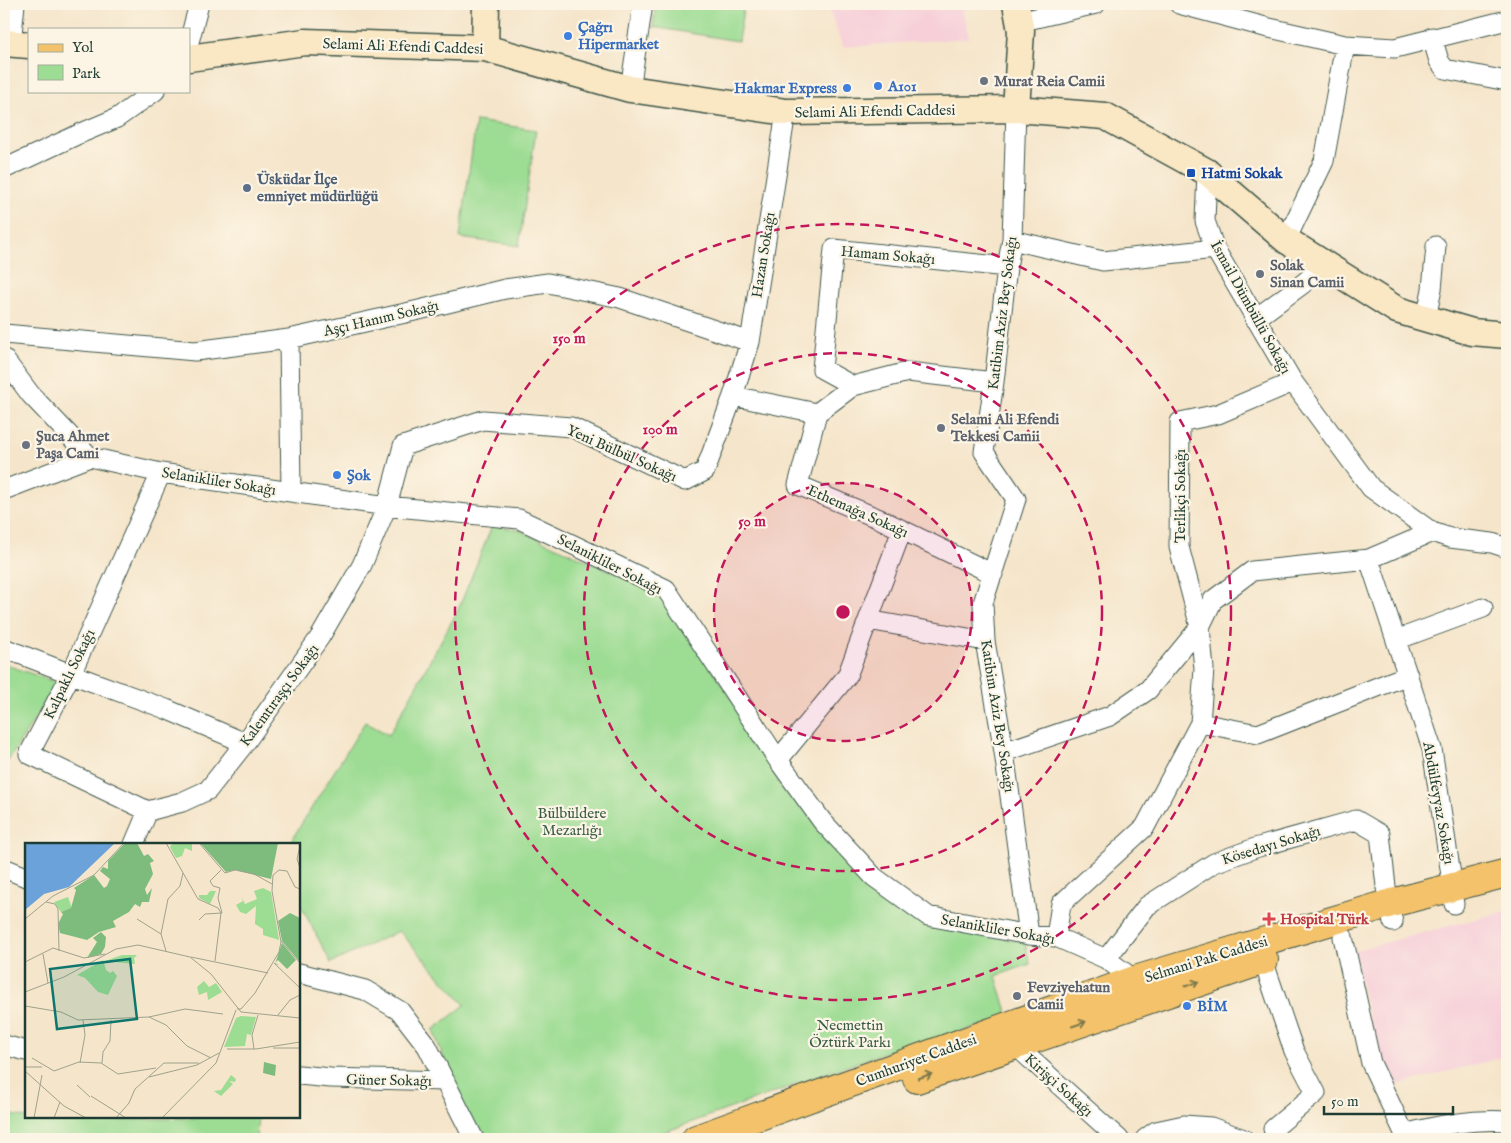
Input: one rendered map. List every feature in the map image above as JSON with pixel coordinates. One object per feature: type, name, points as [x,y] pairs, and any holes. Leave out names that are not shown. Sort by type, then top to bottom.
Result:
[{"type":"main road","name":"Selmani Pak Caddesi","points":[[1453,896],[1507,873]]},
{"type":"main road","name":"Selmani Pak Caddesi","points":[[1141,990],[1391,913],[1453,896],[1507,888]]},
{"type":"main road","name":"Selmani Pak Caddesi","points":[[1141,990],[1263,960],[1343,937],[1391,913]]},
{"type":"main road","name":"Cumhuriyet Caddesi","points":[[696,1139],[815,1105],[1141,990]]},
{"type":"main road","name":"Cumhuriyet Caddesi","points":[[747,1139],[815,1105]]},
{"type":"street","points":[[14,44],[16,4]]},
{"type":"street","points":[[190,38],[199,4]]},
{"type":"street","points":[[484,48],[486,4]]},
{"type":"street","points":[[630,89],[643,4]]},
{"type":"street","points":[[1018,13],[1096,4]]},
{"type":"street","points":[[1179,4],[1265,27],[1345,45],[1394,48],[1507,20]]},
{"type":"street","name":"Katibim Aziz Bey Sokağı","points":[[1018,13],[1021,31],[1016,109],[1012,240],[984,452],[1016,499],[984,604],[985,641],[1004,752],[1029,935]]},
{"type":"street","points":[[1432,38],[1439,62],[1445,69],[1507,81]]},
{"type":"street","name":"Selami Ali Efendi Caddesi","points":[[190,58],[306,42],[484,48],[630,89],[786,112],[1016,109],[1105,116],[1207,172],[1286,240],[1397,310],[1472,332],[1507,335]]},
{"type":"street","points":[[1286,240],[1324,161],[1345,45]]},
{"type":"street","points":[[4,170],[117,118],[154,92]]},
{"type":"street","name":"Hazan Sokağı","points":[[733,396],[750,342],[786,112]]},
{"type":"street","name":"İsmail Dümbüllü Sokağı","points":[[1207,172],[1205,221],[1215,249],[1293,382],[1371,488],[1432,532],[1450,538],[1492,543],[1507,548]]},
{"type":"street","points":[[1012,240],[1102,261],[1215,249]]},
{"type":"street","points":[[1426,319],[1432,289],[1436,246]]},
{"type":"street","name":"Hamam Sokağı","points":[[853,386],[822,369],[834,249],[1007,267]]},
{"type":"street","points":[[1255,319],[1304,283],[1325,264]]},
{"type":"street","name":"Aşçı Hanım Sokağı","points":[[4,334],[195,351],[289,339],[505,289],[548,283],[620,298],[750,342]]},
{"type":"street","points":[[289,339],[292,492]]},
{"type":"street","points":[[4,359],[31,395],[90,457],[4,490]]},
{"type":"street","points":[[733,396],[817,413],[853,386],[908,372],[994,382]]},
{"type":"street","name":"İsmail Dümbüllü Sokağı","points":[[1180,422],[1218,414],[1293,382]]},
{"type":"street","name":"Yeni Bülbül Sokağı","points":[[387,506],[403,446],[483,420],[571,427],[685,481],[705,471],[733,396]]},
{"type":"street","name":"Ethemağa Sokağı","points":[[817,413],[798,485],[882,520],[993,574]]},
{"type":"street","name":"Terlikçi Sokağı","points":[[1180,422],[1179,547],[1200,628],[1204,669],[1200,723]]},
{"type":"street","name":"Selanikliler Sokağı","points":[[90,457],[161,473],[387,506],[519,519],[666,589],[778,760],[822,821],[874,877],[928,916],[1029,935],[1056,937],[1106,960],[1141,990]]},
{"type":"street","name":"Kalpaklı Sokağı","points":[[148,811],[29,754],[71,674],[161,473]]},
{"type":"street","name":"Kalemtıraşçı Sokağı","points":[[148,811],[182,802],[208,790],[245,742],[320,637],[362,565],[387,506]]},
{"type":"street","points":[[778,760],[847,676],[902,530]]},
{"type":"street","points":[[1004,752],[1110,716],[1148,690],[1200,628],[1213,600],[1252,570],[1369,559],[1432,532]]},
{"type":"street","name":"Abdülfeyyaz Sokağı","points":[[1369,559],[1432,749],[1452,874],[1453,896]]},
{"type":"street","points":[[1396,640],[1483,608]]},
{"type":"street","points":[[868,620],[985,641]]},
{"type":"street","points":[[4,648],[166,708],[245,742]]},
{"type":"street","points":[[1056,937],[1061,904],[1145,827],[1200,723],[1258,734],[1408,675]]},
{"type":"street","points":[[134,843],[148,811]]},
{"type":"street","name":"Kösedayı Sokağı","points":[[1106,960],[1147,906],[1214,863],[1255,848],[1356,820],[1380,834],[1391,913]]},
{"type":"street","points":[[4,868],[25,877]]},
{"type":"street","points":[[1343,937],[1371,1063],[1406,1137],[1441,1125],[1482,1120],[1507,1121]]},
{"type":"street","points":[[1263,960],[1294,1051],[1316,1093],[1273,1129]]},
{"type":"street","points":[[300,973],[365,990],[400,1011],[427,1046],[445,1081]]},
{"type":"street","name":"Kirişçi Sokağı","points":[[1010,1037],[1109,1136]]},
{"type":"street","points":[[4,1045],[25,1051]]},
{"type":"street","name":"Güner Sokağı","points":[[300,1076],[445,1081],[474,1139]]},
{"type":"street","points":[[1146,1139],[1156,1131],[1184,1125],[1211,1126],[1244,1139]]},
{"type":"shaded area","points":[[827,4],[961,4],[969,38],[843,47]]},
{"type":"shaded area","points":[[1507,911],[1507,1056],[1385,1088],[1353,951]]},
{"type":"green space","points":[[656,4],[744,4],[738,41],[653,27]]},
{"type":"green space","points":[[476,121],[536,130],[519,246],[460,238]]},
{"type":"green space","name":"Bülbüldere Mezarlığı","points":[[492,526],[516,529],[660,593],[818,826],[925,924],[1025,942],[1030,964],[996,976],[1009,1018],[889,1051],[645,1139],[475,1139],[433,1030],[465,1005],[399,931],[331,963],[300,904],[300,843],[290,843],[365,722],[389,735],[458,610]]},
{"type":"green space","points":[[4,664],[58,683],[4,767]]},
{"type":"green space","points":[[4,1113],[50,1123],[188,1118],[258,1118],[256,1137],[280,1139],[4,1139]]},
{"type":"place","name":"Çağrı Hipermarket","points":[[568,36]]},
{"type":"place","name":"Murat Reia Camii","points":[[984,81]]},
{"type":"place","name":"A101","points":[[878,86]]},
{"type":"place","name":"Hakmar Express","points":[[847,88]]},
{"type":"place","name":"Hatmi Sokak","points":[[1191,173]]},
{"type":"place","name":"Üsküdar İlçe emniyet müdürlüğü","points":[[247,188]]},
{"type":"place","name":"Solak Sinan Camii","points":[[1260,274]]},
{"type":"place","name":"Selami Ali Efendi Tekkesi Camii","points":[[941,428]]},
{"type":"place","name":"Şuca Ahmet Paşa Cami","points":[[26,445]]},
{"type":"place","name":"Şok","points":[[337,475]]},
{"type":"place","name":"Hospital Türk","points":[[1269,919]]},
{"type":"place","name":"Fevziyehatun Camii","points":[[1017,996]]},
{"type":"place","name":"BİM","points":[[1187,1006]]},
{"type":"park label","name":"Necmettin Öztürk Parkı","points":[[850,1034]]}]
